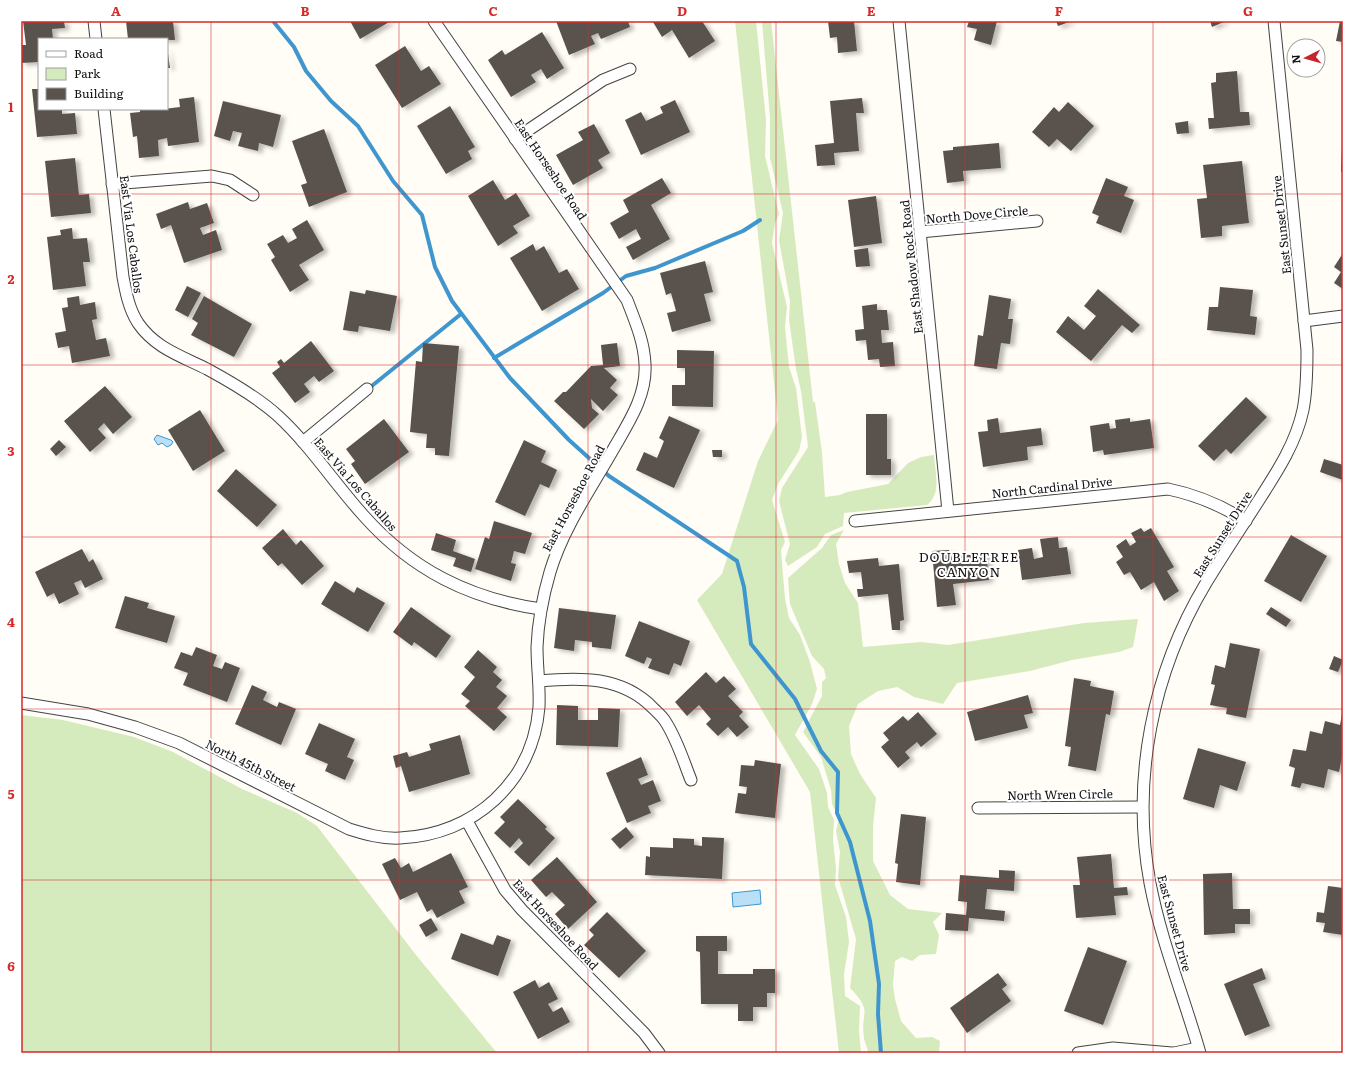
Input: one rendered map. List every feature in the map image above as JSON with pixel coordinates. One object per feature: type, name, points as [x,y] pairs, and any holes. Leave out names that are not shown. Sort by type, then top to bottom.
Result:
[{"type":"street","points":[[94,21],[96,38]]},
{"type":"street","name":"East Horseshoe Road","points":[[434,21],[627,300],[642,340],[646,365],[636,410],[557,553],[550,572],[541,609],[537,648],[539,707],[534,732],[523,764],[502,793],[467,821],[495,873],[509,895],[553,942],[644,1033],[659,1053]]},
{"type":"street","name":"East Shadow Rock Road","points":[[899,21],[948,511]]},
{"type":"street","name":"East Sunset Drive","points":[[1199,1050],[1160,926],[1150,884],[1142,830],[1143,778],[1149,733],[1165,670],[1182,628],[1204,588],[1279,468],[1293,441],[1303,410],[1306,386],[1307,350],[1274,21]]},
{"type":"street","points":[[515,140],[603,80],[630,69]]},
{"type":"street","name":"East Via Los Caballos","points":[[104,110],[123,277],[128,303],[138,322],[157,344],[168,351],[206,369],[251,395],[277,415],[303,442],[364,516],[394,546],[417,564],[446,581],[490,599],[541,609]]},
{"type":"street","points":[[112,184],[212,176],[230,180],[253,194]]},
{"type":"street","name":"North Dove Circle","points":[[920,232],[1037,221]]},
{"type":"street","points":[[1304,321],[1343,316]]},
{"type":"street","name":"East Via Los Caballos","points":[[303,442],[367,389]]},
{"type":"street","name":"North Cardinal Drive","points":[[855,521],[1168,489],[1190,494],[1220,505],[1246,521]]},
{"type":"street","points":[[539,681],[587,679],[617,685],[634,692],[648,703],[665,720],[675,739],[692,780]]},
{"type":"street","name":"North 45th Street","points":[[21,703],[88,714],[135,727],[179,743],[355,831],[375,836],[398,838],[420,836],[443,831],[467,821]]},
{"type":"street","name":"North Wren Circle","points":[[978,808],[1142,807]]},
{"type":"street","points":[[1078,1053],[1113,1048],[1173,1053],[1199,1050]]},
{"type":"green space","points":[[735,21],[756,21],[766,120],[765,156],[779,214],[775,223],[772,243],[787,307],[785,327],[789,367],[796,388],[802,437],[799,451],[778,484],[772,500],[785,542],[781,550],[785,599],[789,618],[800,635],[810,662],[817,689],[812,704],[795,735],[819,769],[827,793],[828,807],[834,820],[833,839],[836,869],[835,885],[846,917],[849,942],[844,974],[845,996],[860,1006],[859,1031],[861,1053],[839,1053],[810,792],[697,600],[722,574],[758,461],[778,420]]},
{"type":"green space","points":[[762,21],[771,21],[813,402],[815,402],[822,453],[825,497],[888,484],[908,463],[921,457],[934,455],[936,475],[935,495],[927,505],[844,513],[843,526],[825,534],[817,547],[788,566],[785,560],[790,544],[779,501],[782,488],[808,447],[801,391],[796,369],[789,320],[790,301],[779,240],[783,213],[770,158],[770,118]]},
{"type":"green space","points":[[844,530],[836,544],[839,564],[845,583],[858,603],[863,647],[921,642],[948,645],[1084,623],[1138,619],[1133,647],[1119,652],[1072,660],[1030,671],[957,683],[943,704],[914,697],[897,687],[878,691],[858,704],[849,726],[851,754],[860,774],[876,798],[873,826],[873,861],[890,895],[908,909],[942,913],[933,922],[939,935],[936,954],[920,955],[912,961],[902,957],[895,961],[893,985],[901,1021],[916,1038],[932,1037],[940,1041],[939,1053],[868,1053],[863,1028],[864,1007],[862,1002],[850,988],[856,939],[838,877],[840,852],[836,831],[839,818],[832,804],[831,790],[821,757],[803,732],[822,696],[822,682],[826,678],[824,669],[812,656],[790,604],[788,578],[822,548],[831,535]]},
{"type":"green space","points":[[21,715],[63,720],[134,737],[173,752],[242,789],[297,813],[317,826],[416,955],[497,1053],[21,1053]]},
{"type":"water","points":[[157,435],[173,442],[167,447],[162,443],[158,445],[154,439]]},
{"type":"water","points":[[760,890],[761,904],[733,907],[732,893]]},
{"type":"building","points":[[23,21],[64,21],[65,28],[52,29],[53,38],[38,38],[38,62],[21,63],[21,45],[26,45]]},
{"type":"building","points":[[126,21],[173,21],[175,40],[168,40],[168,38],[128,38]]},
{"type":"building","points":[[350,21],[391,21],[360,39]]},
{"type":"building","points":[[556,21],[628,21],[630,27],[601,39],[598,33],[591,36],[595,44],[569,55]]},
{"type":"building","points":[[702,21],[715,41],[689,58],[672,30],[662,37],[653,22]]},
{"type":"building","points":[[828,21],[854,21],[857,51],[838,53],[837,37],[830,38]]},
{"type":"building","points":[[969,21],[997,21],[991,45],[974,40],[977,29],[967,27]]},
{"type":"building","points":[[1056,21],[1072,21],[1058,26]]},
{"type":"building","points":[[1210,21],[1226,21],[1212,27]]},
{"type":"building","points":[[1340,21],[1343,21],[1343,42],[1336,41]]},
{"type":"building","points":[[542,32],[564,68],[547,79],[541,69],[531,75],[536,82],[511,97],[488,60],[502,50],[505,55]]},
{"type":"building","points":[[405,46],[421,71],[429,66],[441,84],[402,108],[375,65]]},
{"type":"building","points":[[168,53],[170,68],[168,68]]},
{"type":"building","points":[[1237,71],[1240,112],[1249,112],[1250,125],[1209,129],[1208,118],[1214,118],[1211,83],[1216,82],[1216,73]]},
{"type":"building","points":[[32,89],[38,89],[38,110],[62,110],[62,114],[75,113],[77,134],[37,137]]},
{"type":"building","points":[[194,97],[199,142],[168,146],[167,138],[158,140],[159,156],[139,158],[137,136],[133,137],[130,113],[140,112],[140,110],[168,110],[168,108],[180,107],[179,99]]},
{"type":"building","points":[[862,98],[864,113],[856,113],[859,151],[834,153],[835,165],[817,166],[815,145],[834,143],[830,101]]},
{"type":"building","points":[[675,100],[690,132],[641,155],[625,120],[641,112],[646,121],[663,113],[660,107]]},
{"type":"building","points":[[223,101],[281,115],[273,147],[259,143],[258,151],[238,146],[242,133],[233,131],[230,141],[214,136]]},
{"type":"building","points":[[1068,102],[1094,126],[1071,151],[1057,139],[1049,147],[1032,132],[1054,107],[1059,112]]},
{"type":"building","points":[[450,106],[475,147],[468,151],[472,159],[446,174],[417,126]]},
{"type":"building","points":[[1188,121],[1189,133],[1177,134],[1175,123]]},
{"type":"building","points":[[594,124],[610,153],[598,160],[603,168],[573,185],[556,155],[583,140],[578,132]]},
{"type":"building","points":[[324,129],[347,192],[309,207],[301,185],[307,183],[292,141]]},
{"type":"building","points":[[999,143],[1001,168],[963,171],[964,181],[947,183],[943,151],[953,150],[953,147]]},
{"type":"building","points":[[1342,146],[1343,172],[1341,172]]},
{"type":"building","points":[[75,158],[79,195],[89,194],[91,213],[51,217],[45,161]]},
{"type":"building","points":[[1242,161],[1249,223],[1222,226],[1222,236],[1201,238],[1197,199],[1207,198],[1203,165]]},
{"type":"building","points":[[662,178],[671,193],[651,205],[670,239],[633,260],[626,247],[641,239],[636,229],[619,239],[610,223],[629,212],[623,200]]},
{"type":"building","points":[[1106,178],[1128,187],[1124,196],[1134,200],[1121,233],[1096,223],[1099,216],[1092,213]]},
{"type":"building","points":[[493,180],[505,200],[516,193],[530,216],[513,226],[518,233],[498,246],[468,196]]},
{"type":"building","points":[[876,196],[882,243],[854,247],[848,200]]},
{"type":"building","points":[[188,202],[190,209],[207,203],[214,223],[200,228],[203,235],[216,230],[222,250],[184,263],[171,225],[161,229],[156,214]]},
{"type":"building","points":[[307,220],[324,250],[299,265],[309,280],[290,292],[271,260],[275,257],[267,244],[283,235],[288,243],[297,238],[292,229]]},
{"type":"building","points":[[72,228],[73,239],[87,238],[90,262],[83,262],[86,286],[53,290],[47,237],[61,235],[60,230]]},
{"type":"building","points":[[533,244],[536,251],[544,246],[559,273],[567,269],[579,289],[542,311],[510,258]]},
{"type":"building","points":[[868,248],[870,266],[856,267],[854,250]]},
{"type":"building","points":[[1343,253],[1343,289],[1334,283],[1341,272],[1334,267]]},
{"type":"building","points":[[705,261],[713,292],[704,294],[711,321],[672,332],[667,313],[676,311],[671,293],[666,295],[660,273]]},
{"type":"building","points":[[187,286],[201,293],[188,317],[175,310]]},
{"type":"building","points":[[1220,287],[1253,290],[1250,316],[1257,317],[1255,335],[1207,330],[1209,307],[1218,307]]},
{"type":"building","points":[[1098,289],[1140,325],[1132,333],[1122,325],[1091,361],[1056,332],[1068,316],[1084,330],[1096,316],[1084,306]]},
{"type":"building","points":[[366,290],[397,296],[390,331],[359,326],[358,332],[343,330],[350,291],[365,294]]},
{"type":"building","points":[[989,295],[1011,299],[1008,319],[1013,319],[1010,344],[1001,343],[997,369],[974,366],[978,335],[983,336]]},
{"type":"building","points":[[79,296],[80,305],[95,302],[97,319],[92,320],[96,340],[106,338],[110,356],[72,363],[69,346],[58,348],[55,333],[66,331],[62,308],[68,307],[67,298]]},
{"type":"building","points":[[204,296],[252,324],[234,357],[191,335],[198,323],[192,319]]},
{"type":"building","points":[[877,304],[877,310],[887,310],[889,330],[881,330],[882,343],[893,342],[895,366],[880,367],[879,359],[868,360],[866,340],[856,341],[855,330],[864,329],[862,306]]},
{"type":"building","points":[[311,341],[334,371],[319,382],[314,376],[304,384],[310,392],[295,403],[272,373],[280,367],[277,362],[281,359],[284,363]]},
{"type":"building","points":[[423,343],[459,346],[449,456],[435,455],[435,448],[426,448],[427,434],[410,432],[416,361],[422,362]]},
{"type":"building","points":[[617,343],[620,366],[604,368],[617,380],[610,388],[618,395],[603,411],[591,399],[592,408],[599,414],[584,429],[554,401],[563,392],[566,392],[591,366],[603,365],[601,345]]},
{"type":"building","points":[[677,350],[714,351],[713,407],[672,406],[672,385],[685,385],[685,368],[677,368]]},
{"type":"building","points":[[105,386],[132,417],[113,434],[104,423],[98,429],[106,438],[90,452],[64,421]]},
{"type":"building","points":[[1246,397],[1267,417],[1231,454],[1226,449],[1214,461],[1198,446]]},
{"type":"building","points":[[200,410],[225,451],[193,471],[168,430]]},
{"type":"building","points":[[866,414],[887,414],[887,459],[891,459],[891,475],[866,475]]},
{"type":"building","points":[[669,416],[700,430],[674,488],[636,470],[644,452],[657,458],[664,441],[659,438]]},
{"type":"building","points":[[998,418],[1000,433],[1041,428],[1043,445],[1027,447],[1028,460],[983,467],[978,432],[988,431],[987,420]]},
{"type":"building","points":[[1130,418],[1130,422],[1150,419],[1154,448],[1104,455],[1103,450],[1093,452],[1090,426],[1109,423],[1110,429],[1116,428],[1115,420]]},
{"type":"building","points":[[384,419],[409,452],[365,484],[351,464],[355,461],[346,449]]},
{"type":"building","points":[[59,440],[66,447],[56,456],[50,449]]},
{"type":"building","points":[[524,440],[546,451],[541,462],[557,470],[549,488],[540,484],[525,516],[495,502]]},
{"type":"building","points":[[712,450],[722,450],[722,457],[713,457]]},
{"type":"building","points":[[1324,459],[1343,465],[1343,480],[1320,472]]},
{"type":"building","points":[[236,469],[277,505],[257,527],[217,491]]},
{"type":"building","points":[[494,521],[532,533],[525,554],[514,551],[511,563],[516,564],[511,581],[475,569],[485,537],[489,539]]},
{"type":"building","points":[[1141,528],[1144,532],[1151,528],[1174,567],[1167,571],[1179,591],[1164,601],[1154,582],[1141,590],[1130,572],[1124,575],[1116,562],[1123,557],[1116,546],[1126,539],[1130,546],[1136,542],[1131,533]]},
{"type":"building","points":[[283,529],[296,545],[301,540],[324,566],[302,585],[282,563],[278,566],[262,548]]},
{"type":"building","points":[[436,533],[456,540],[453,551],[475,559],[471,572],[453,566],[456,558],[431,550]]},
{"type":"building","points":[[1291,535],[1327,556],[1301,602],[1264,581]]},
{"type":"building","points":[[1058,537],[1059,548],[1067,547],[1071,574],[1022,580],[1018,550],[1032,548],[1034,559],[1043,557],[1040,539]]},
{"type":"building","points":[[82,549],[89,562],[93,559],[103,579],[85,588],[81,580],[74,583],[79,594],[59,604],[54,593],[47,597],[35,572]]},
{"type":"building","points":[[949,550],[950,557],[986,553],[989,580],[953,584],[956,605],[937,607],[932,551]]},
{"type":"building","points":[[878,558],[879,566],[899,564],[904,620],[900,621],[900,630],[892,630],[888,594],[858,597],[857,589],[863,589],[861,572],[849,573],[847,561]]},
{"type":"building","points":[[335,581],[354,593],[357,587],[385,603],[368,632],[321,604]]},
{"type":"building","points":[[125,596],[149,603],[147,608],[175,616],[167,643],[115,628]]},
{"type":"building","points":[[411,607],[451,636],[436,658],[414,642],[412,646],[393,632]]},
{"type":"building","points":[[1271,607],[1291,620],[1286,627],[1266,614]]},
{"type":"building","points":[[559,608],[616,615],[611,649],[592,647],[592,642],[575,640],[574,651],[554,648]]},
{"type":"building","points":[[639,621],[690,641],[681,666],[674,663],[669,675],[648,668],[652,659],[647,657],[644,664],[625,656]]},
{"type":"building","points":[[1230,643],[1260,649],[1246,718],[1226,714],[1227,708],[1210,705],[1215,685],[1211,684],[1215,665],[1225,668]]},
{"type":"building","points":[[196,647],[217,655],[213,666],[222,669],[225,662],[240,668],[227,702],[183,685],[188,673],[174,668],[181,652],[192,656]]},
{"type":"building","points":[[478,650],[497,667],[493,672],[502,680],[496,687],[507,696],[497,708],[507,717],[494,731],[465,706],[470,701],[461,694],[475,677],[464,667]]},
{"type":"building","points":[[1334,656],[1343,660],[1338,672],[1329,669]]},
{"type":"building","points":[[706,672],[716,683],[724,676],[736,689],[728,696],[743,712],[739,716],[749,727],[737,737],[728,727],[718,736],[706,724],[711,719],[699,705],[687,716],[675,702]]},
{"type":"building","points":[[1074,678],[1091,681],[1090,686],[1114,691],[1110,715],[1106,714],[1096,771],[1068,766],[1071,747],[1065,746]]},
{"type":"building","points":[[252,685],[267,692],[263,700],[277,707],[279,702],[296,709],[281,745],[235,724]]},
{"type":"building","points":[[1028,695],[1033,713],[1024,715],[1028,728],[975,741],[967,712]]},
{"type":"building","points":[[557,705],[578,706],[578,720],[598,720],[598,708],[620,709],[618,747],[556,745]]},
{"type":"building","points":[[918,712],[937,734],[921,747],[917,742],[905,752],[910,758],[898,768],[881,747],[889,740],[883,733],[903,716],[908,721]]},
{"type":"building","points":[[1342,714],[1343,752],[1339,772],[1328,769],[1324,788],[1302,783],[1300,788],[1291,786],[1295,768],[1289,766],[1293,749],[1306,751],[1310,731],[1322,734],[1325,721],[1340,725]]},
{"type":"building","points":[[319,723],[355,739],[347,757],[354,760],[345,780],[325,771],[328,764],[305,754]]},
{"type":"building","points":[[460,735],[470,774],[409,792],[401,766],[396,768],[393,756],[407,752],[409,757],[431,750],[429,744]]},
{"type":"building","points":[[1198,748],[1246,762],[1237,791],[1220,785],[1214,808],[1183,799]]},
{"type":"building","points":[[641,757],[648,775],[638,779],[641,785],[653,780],[661,801],[648,806],[651,813],[627,823],[606,773]]},
{"type":"building","points":[[755,760],[781,764],[775,818],[735,813],[738,793],[746,794],[747,787],[739,786],[741,765],[754,766]]},
{"type":"building","points":[[518,799],[547,827],[545,829],[555,838],[529,866],[514,852],[523,843],[519,838],[510,848],[494,833],[505,822],[500,817]]},
{"type":"building","points":[[901,814],[926,817],[920,885],[896,882],[898,864],[895,863]]},
{"type":"building","points":[[626,827],[634,837],[620,849],[611,839]]},
{"type":"building","points":[[702,837],[724,838],[722,879],[645,875],[646,856],[650,857],[650,847],[673,848],[673,838],[694,839],[694,845],[702,846]]},
{"type":"building","points":[[451,853],[468,887],[459,891],[465,903],[437,918],[432,909],[427,912],[417,892],[400,900],[382,864],[395,858],[401,868],[409,863],[413,872]]},
{"type":"building","points":[[1111,854],[1114,888],[1127,887],[1128,895],[1114,896],[1116,915],[1076,918],[1073,885],[1080,885],[1077,857]]},
{"type":"building","points":[[557,857],[597,902],[568,929],[555,914],[565,905],[552,892],[546,897],[531,880]]},
{"type":"building","points":[[999,870],[1015,871],[1014,891],[987,889],[985,909],[1005,911],[1004,921],[969,918],[968,931],[945,930],[946,913],[966,915],[967,902],[958,901],[960,875],[999,878]]},
{"type":"building","points":[[1232,873],[1233,909],[1250,909],[1250,924],[1235,924],[1235,933],[1204,935],[1203,874]]},
{"type":"building","points":[[1328,886],[1343,888],[1343,935],[1323,932],[1325,923],[1316,922],[1317,912],[1324,913]]},
{"type":"building","points":[[607,912],[646,951],[619,978],[584,945],[594,935],[589,930]]},
{"type":"building","points":[[431,918],[438,930],[426,937],[419,925]]},
{"type":"building","points":[[461,933],[493,945],[497,935],[511,940],[498,976],[451,959]]},
{"type":"building","points":[[696,936],[727,936],[727,951],[718,951],[718,974],[753,974],[753,969],[775,969],[775,993],[767,993],[767,1007],[753,1007],[753,1021],[738,1021],[738,1004],[701,1004],[700,952],[696,951]]},
{"type":"building","points":[[1088,947],[1127,961],[1103,1025],[1064,1011]]},
{"type":"building","points":[[1262,968],[1266,979],[1253,984],[1270,1026],[1245,1036],[1224,984]]},
{"type":"building","points":[[998,973],[1007,985],[1002,989],[1011,1001],[967,1033],[950,1008]]},
{"type":"building","points":[[535,980],[539,988],[549,982],[558,999],[548,1004],[553,1012],[562,1007],[570,1022],[538,1039],[513,992]]},
{"type":"waterway","points":[[273,21],[294,47],[306,71],[331,101],[358,126],[393,181],[422,215],[435,267],[452,301],[510,378],[569,440],[609,476],[737,561],[744,587],[751,644],[795,699],[821,751],[838,772],[837,813],[850,842],[870,921],[879,984],[878,1014],[881,1053]]},
{"type":"waterway","points":[[494,358],[603,293],[626,276],[655,268],[743,231],[760,220]]},
{"type":"waterway","points":[[368,389],[461,314]]},
{"type":"district","name":"DOUBLETREE CANYON","points":[[969,564]]}]
